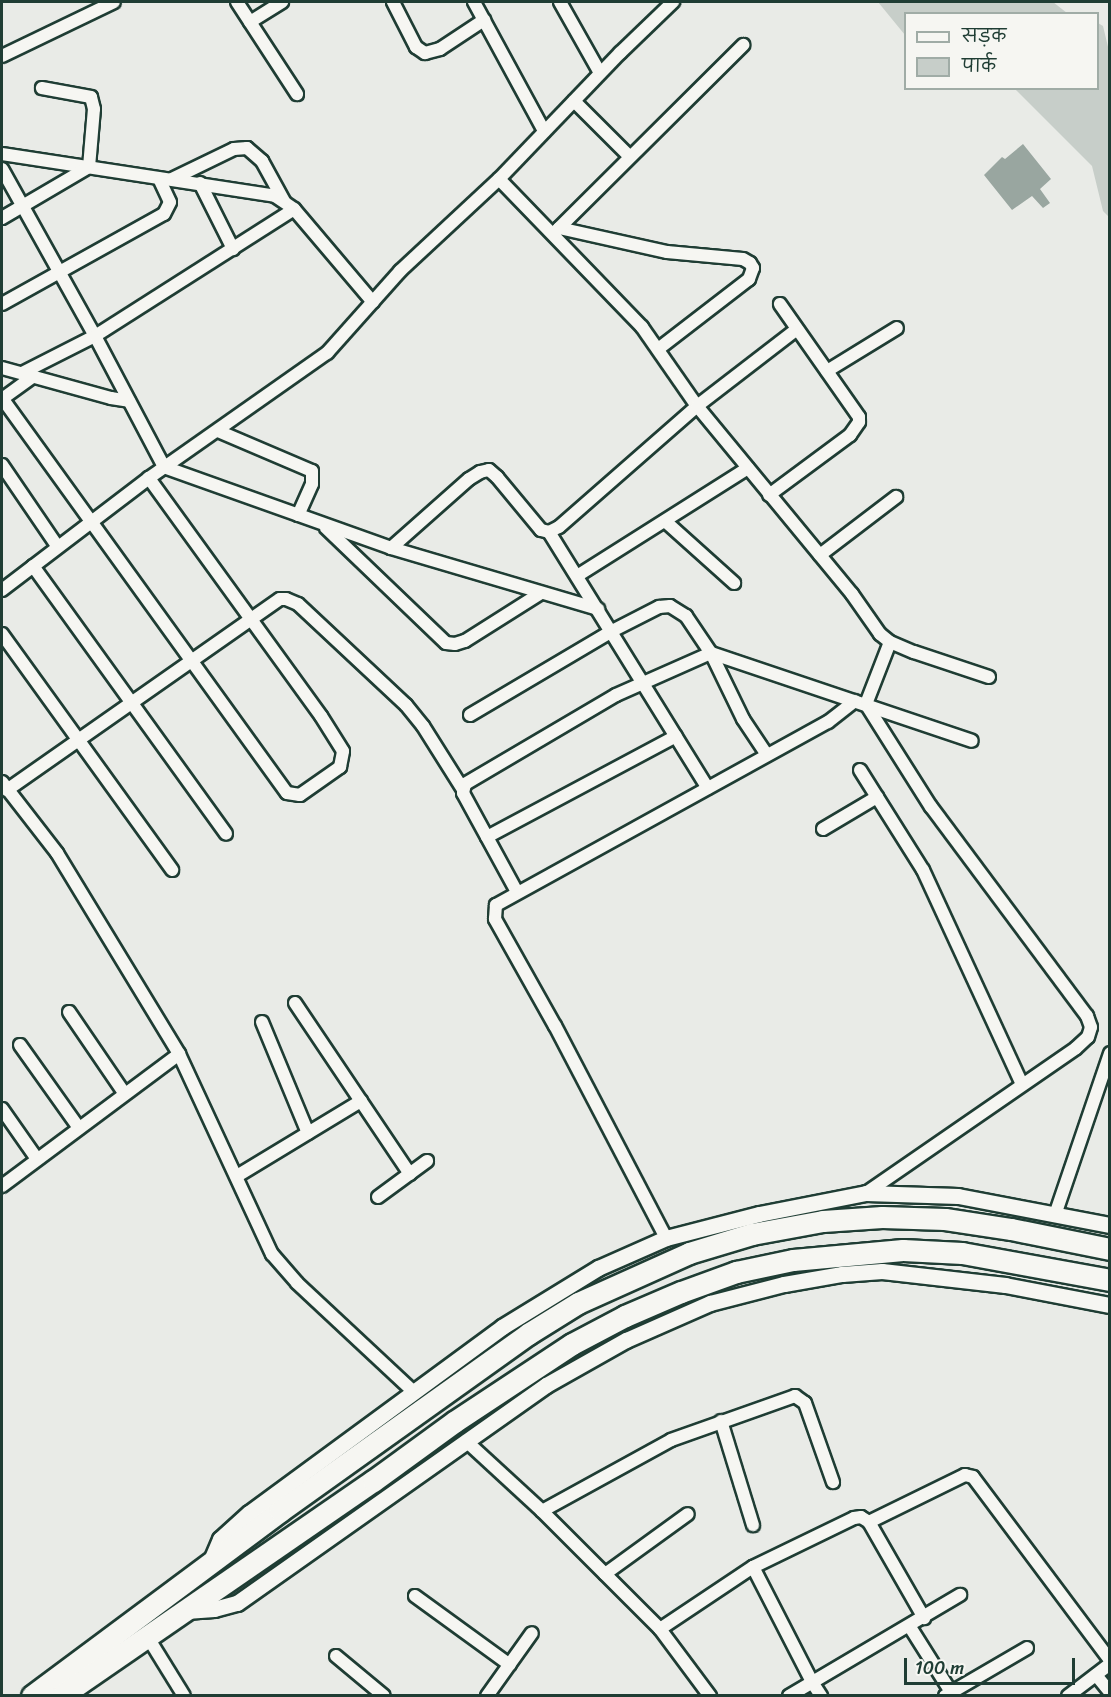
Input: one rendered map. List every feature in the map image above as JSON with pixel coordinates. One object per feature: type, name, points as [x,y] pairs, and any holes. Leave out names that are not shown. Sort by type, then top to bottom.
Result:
[{"type":"highway","points":[[32,1695],[422,1408],[528,1334],[578,1303],[689,1253],[752,1234],[823,1221],[882,1217],[945,1219],[1011,1229],[1110,1249]]},
{"type":"highway","points":[[61,1695],[373,1481],[454,1422],[572,1344],[625,1316],[725,1276],[794,1260],[903,1250],[962,1253],[1110,1280]]},
{"type":"street","points":[[2,56],[114,2]]},
{"type":"street","points":[[237,2],[297,94]]},
{"type":"street","points":[[250,22],[282,2]]},
{"type":"street","points":[[393,2],[416,47],[425,53],[440,50],[484,20]]},
{"type":"street","points":[[474,2],[544,131]]},
{"type":"street","points":[[560,2],[600,74]]},
{"type":"street","points":[[2,590],[164,467],[327,353],[400,271],[499,178],[673,2]]},
{"type":"street","points":[[556,231],[743,45]]},
{"type":"street","points":[[42,88],[91,97],[94,109],[89,167]]},
{"type":"street","points":[[574,101],[630,157]]},
{"type":"street","points":[[172,179],[234,149],[247,148],[262,161],[289,205],[373,302]]},
{"type":"street","points":[[2,154],[275,196],[289,205]]},
{"type":"street","points":[[2,218],[89,167]]},
{"type":"street","points":[[2,169],[95,336],[164,467],[391,548],[598,609]]},
{"type":"street","points":[[2,304],[164,214],[170,202],[159,178]]},
{"type":"street","points":[[499,178],[556,231],[630,312],[696,406],[890,642],[989,677]]},
{"type":"street","points":[[200,183],[233,249]]},
{"type":"street","points":[[149,478],[343,751],[343,762],[340,767],[300,795],[287,793],[2,399],[28,374],[95,336],[233,249],[289,205]]},
{"type":"street","points":[[556,231],[668,252],[744,259],[750,263],[753,268],[749,279],[658,349]]},
{"type":"street","points":[[769,495],[858,427],[859,417],[780,304]]},
{"type":"street","points":[[827,371],[897,328]]},
{"type":"street","points":[[549,532],[559,526],[696,406],[797,329]]},
{"type":"street","points":[[2,368],[129,401]]},
{"type":"street","points":[[218,431],[312,471],[312,484],[298,516]]},
{"type":"street","points":[[2,465],[58,547]]},
{"type":"street","points":[[577,576],[748,468]]},
{"type":"street","points":[[391,548],[469,479],[480,472],[489,470],[497,477],[532,523],[541,530],[549,532],[708,788]]},
{"type":"street","points":[[820,555],[896,497]]},
{"type":"street","points":[[665,521],[734,584]]},
{"type":"street","points":[[322,524],[446,643],[455,644],[465,641],[541,593]]},
{"type":"street","points":[[33,566],[226,834]]},
{"type":"street","points":[[413,1391],[283,1267],[264,1240],[237,1176],[179,1054],[57,853],[4,786],[78,740],[280,599],[292,600],[406,705],[423,726],[462,788],[517,892]]},
{"type":"street","points":[[470,715],[612,631],[658,607],[670,606],[686,616],[711,653],[743,719],[767,755]]},
{"type":"street","points":[[2,634],[172,870]]},
{"type":"street","points":[[666,1238],[555,1026],[495,919],[496,905],[860,702],[890,642]]},
{"type":"street","points":[[462,788],[469,780],[590,710],[711,653],[972,741]]},
{"type":"street","points":[[860,702],[948,831],[1087,1016],[1091,1027],[1088,1037],[866,1193]]},
{"type":"street","points":[[487,837],[676,736]]},
{"type":"street","points":[[860,770],[934,892],[1022,1084]]},
{"type":"street","points":[[823,829],[877,797]]},
{"type":"street","points":[[295,1003],[410,1174]]},
{"type":"street","points":[[69,1012],[125,1094]]},
{"type":"street","points":[[262,1022],[308,1133]]},
{"type":"street","points":[[20,1045],[79,1128]]},
{"type":"street","points":[[1056,1215],[1110,1053]]},
{"type":"street","points":[[2,1186],[179,1054]]},
{"type":"street","points":[[237,1176],[361,1101]]},
{"type":"street","points":[[2,1109],[37,1159]]},
{"type":"street","points":[[378,1197],[428,1161]]},
{"type":"street","points":[[208,1564],[220,1539],[249,1513],[413,1391],[547,1297],[598,1268],[666,1238],[759,1214],[866,1193],[958,1196],[1110,1225]]},
{"type":"street","points":[[185,1611],[220,1608],[237,1603],[546,1385],[626,1340],[710,1303],[784,1284],[863,1272],[910,1272],[1005,1285],[1110,1305]]},
{"type":"street","points":[[542,1511],[671,1440],[799,1396],[805,1403],[833,1482]]},
{"type":"street","points":[[721,1422],[753,1524]]},
{"type":"street","points":[[466,1441],[542,1511],[660,1629],[710,1695]]},
{"type":"street","points":[[869,1522],[965,1475],[973,1477],[1110,1662],[1068,1695]]},
{"type":"street","points":[[605,1574],[688,1514]]},
{"type":"street","points":[[660,1629],[753,1567],[854,1518],[861,1517],[869,1522],[924,1618]]},
{"type":"street","points":[[753,1567],[812,1682],[821,1695]]},
{"type":"street","points":[[789,1695],[910,1627],[960,1595]]},
{"type":"street","points":[[415,1596],[510,1665]]},
{"type":"street","points":[[910,1627],[948,1694],[1027,1648]]},
{"type":"street","points":[[487,1695],[532,1634]]},
{"type":"street","points":[[147,1636],[184,1695]]},
{"type":"street","points":[[336,1656],[384,1695]]},
{"type":"street","points":[[1096,1675],[1110,1692]]},
{"type":"green space","points":[[878,2],[1053,2],[1066,12],[904,12],[904,34]]},
{"type":"green space","points":[[1099,24],[1103,26],[1109,51],[1109,217],[1103,211],[1092,166],[1016,90],[1099,90]]},
{"type":"shaded area","points":[[1023,144],[1051,179],[1040,189],[1050,203],[1043,208],[1032,196],[1012,210],[984,175],[1002,157],[1005,159]]}]
